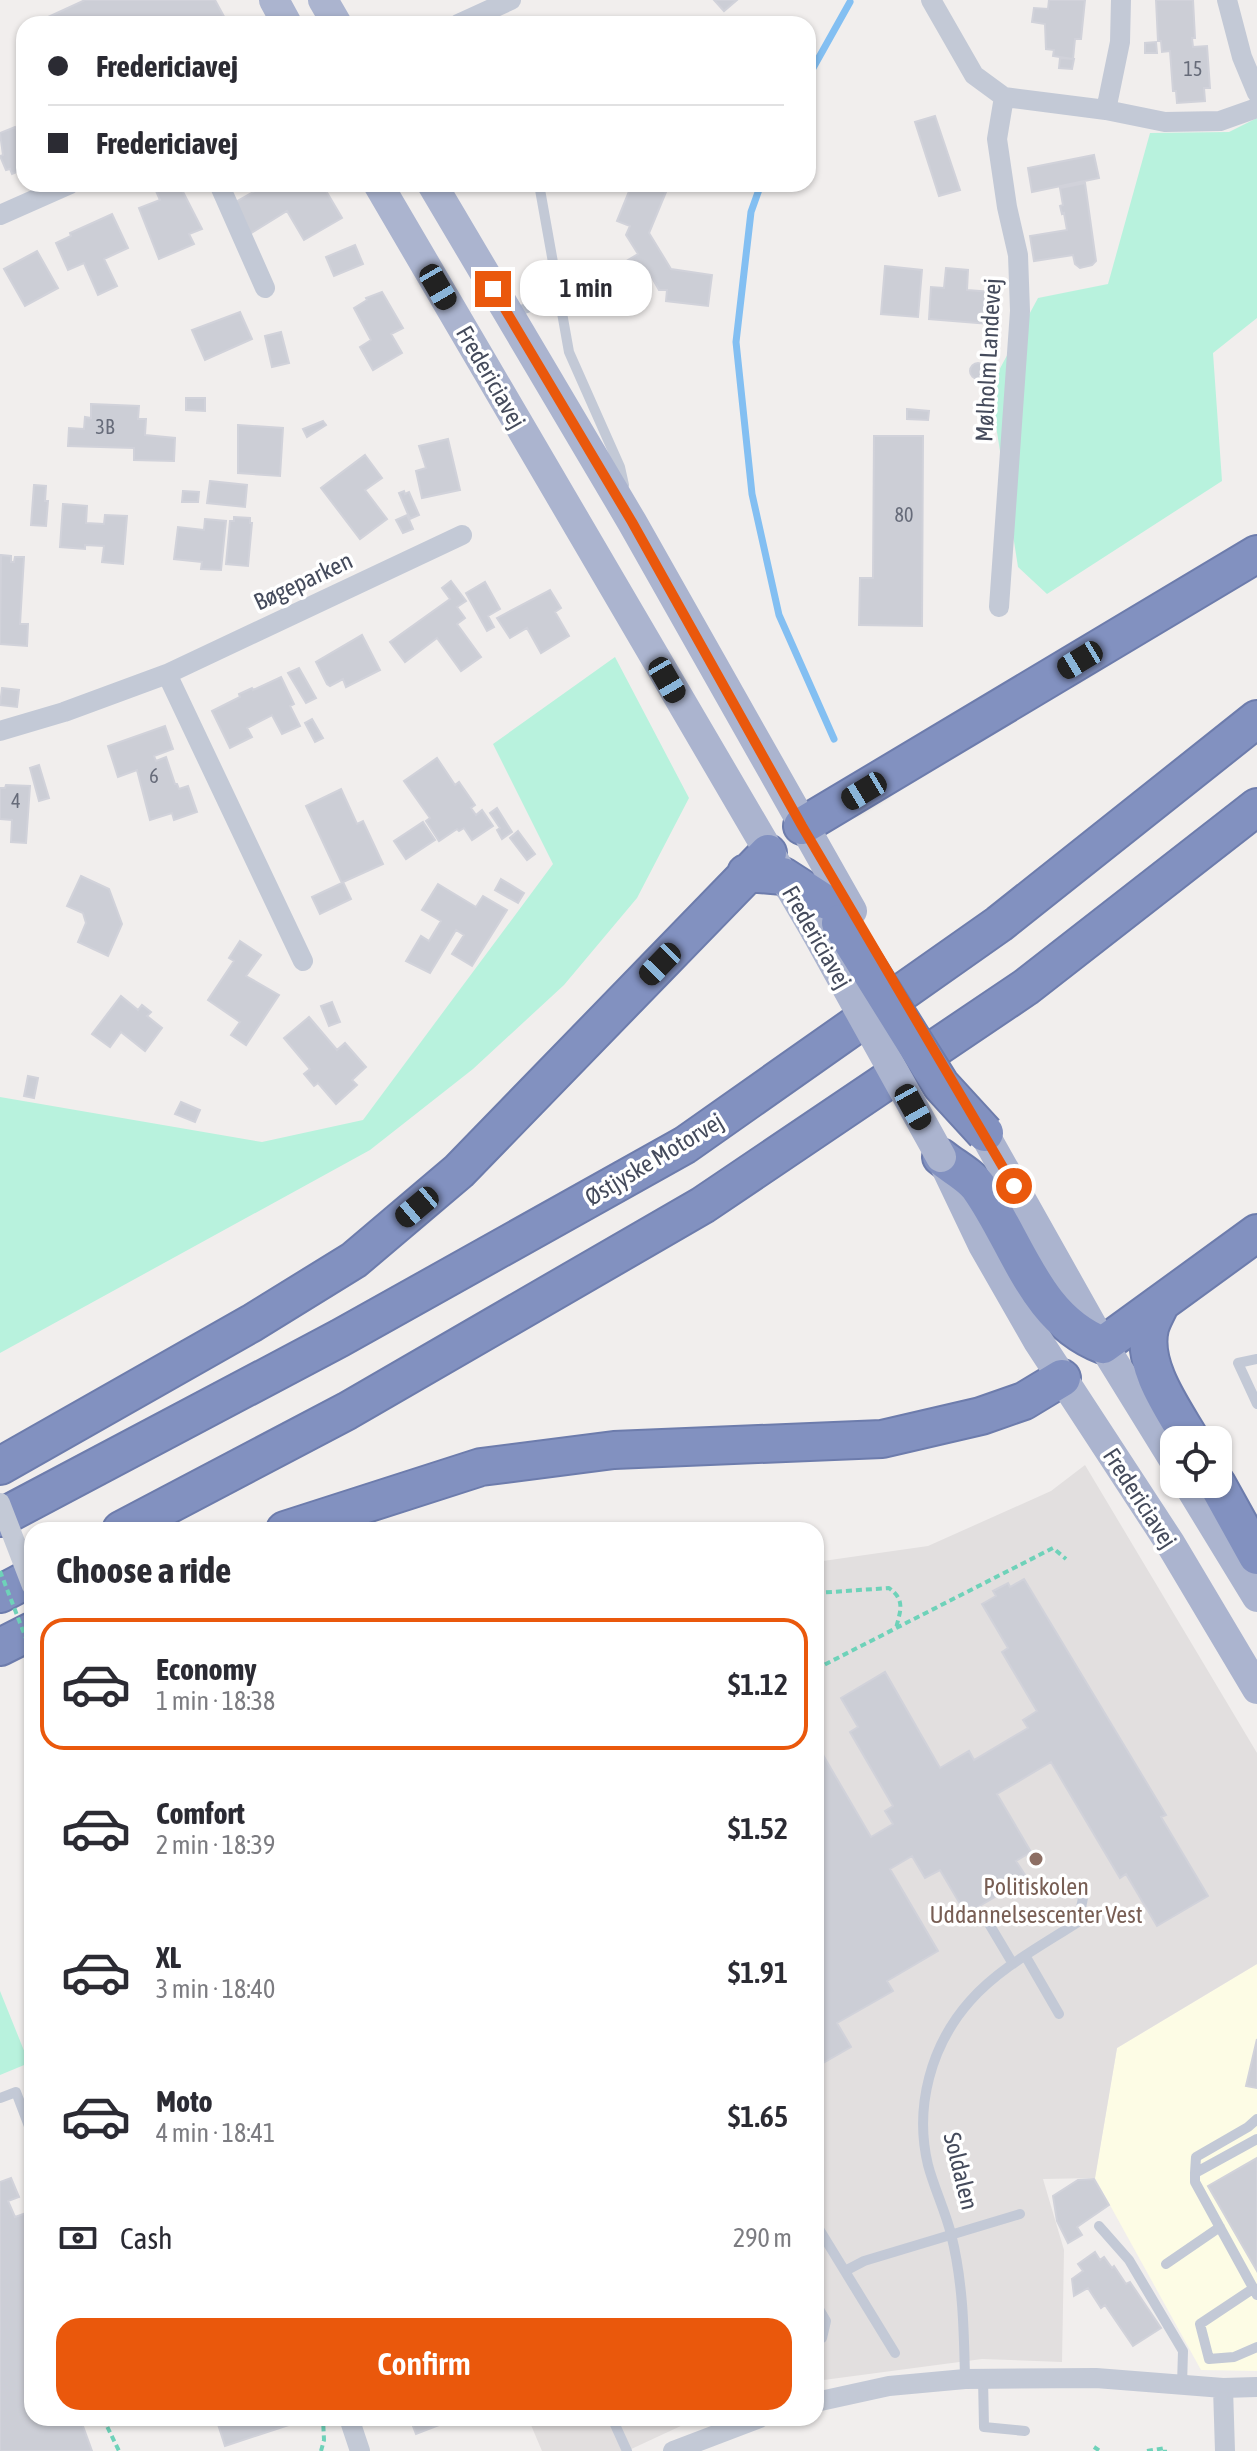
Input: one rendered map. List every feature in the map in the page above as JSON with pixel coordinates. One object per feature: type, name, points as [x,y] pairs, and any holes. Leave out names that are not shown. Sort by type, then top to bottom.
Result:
[{"type":"highway","points":[[802,826],[1257,554]]},
{"type":"highway","name":"Østjyske Motorvej","points":[[0,1518],[340,1338],[685,1145],[999,924],[1257,719]]},
{"type":"highway","points":[[136,1522],[347,1411],[703,1205],[1026,987],[1257,807]]},
{"type":"highway","points":[[0,1466],[252,1323],[354,1260],[459,1171],[766,868],[828,905],[941,1085],[985,1133]]},
{"type":"highway","points":[[941,1157],[978,1186],[1016,1255],[1060,1319],[1082,1337],[1103,1345],[1257,1233]]},
{"type":"highway","points":[[1160,1305],[1150,1329],[1149,1350],[1156,1374],[1184,1426]]},
{"type":"highway","points":[[310,1522],[481,1467],[614,1450],[882,1439],[981,1416],[1024,1401],[1062,1378]]},
{"type":"highway","points":[[1225,1498],[1257,1556]]},
{"type":"highway","points":[[0,1594],[24,1581]]},
{"type":"highway","points":[[0,1647],[24,1635]]},
{"type":"main road","name":"Fredericiavej","points":[[383,192],[766,868]]},
{"type":"main road","name":"Fredericiavej","points":[[437,192],[632,522],[802,826],[836,922],[983,1245],[1062,1378],[1170,1543],[1257,1689]]},
{"type":"main road","points":[[766,868],[802,826]]},
{"type":"main road","name":"Fredericiavej","points":[[985,1133],[1103,1345],[1160,1437]]},
{"type":"main road","points":[[1062,1378],[1103,1345]]},
{"type":"main road","name":"Fredericiavej","points":[[1197,1498],[1257,1597]]},
{"type":"street","points":[[476,16],[511,0]]},
{"type":"street","points":[[931,0],[974,75],[1004,97],[1106,110],[1165,122],[1220,121],[1257,108]]},
{"type":"street","points":[[1106,110],[1120,42],[1121,0]]},
{"type":"street","points":[[1227,0],[1242,57],[1257,93]]},
{"type":"street","name":"Mølholm Landevej","points":[[999,607],[1020,311],[1018,255],[997,139],[1004,97]]},
{"type":"street","points":[[0,215],[52,192]]},
{"type":"street","points":[[223,192],[265,288]]},
{"type":"street","name":"Bøgeparken","points":[[0,731],[77,708],[167,674],[462,535]]},
{"type":"street","points":[[167,674],[303,961]]},
{"type":"street","points":[[0,1503],[24,1565]]},
{"type":"street","points":[[824,2400],[889,2386],[974,2378],[1096,2378],[1223,2388],[1257,2387]]},
{"type":"street","points":[[1223,2388],[1225,2451]]},
{"type":"street","points":[[352,2426],[360,2451]]},
{"type":"street","points":[[679,2450],[740,2426]]},
{"type":"lane","points":[[540,192],[569,352],[620,467],[632,522]]},
{"type":"lane","points":[[508,315],[560,296]]},
{"type":"lane","points":[[1257,1359],[1238,1363],[1257,1404]]},
{"type":"lane","name":"Soldalen","points":[[1025,2431],[984,2427],[951,2235],[928,2163],[922,2113],[927,2078],[944,2039],[969,2002],[999,1974],[1078,1922],[1083,1898]]},
{"type":"lane","points":[[982,1912],[1013,1964]]},
{"type":"lane","points":[[1026,1957],[1059,2014]]},
{"type":"lane","points":[[0,2098],[16,2092],[24,2113]]},
{"type":"lane","points":[[1257,2119],[1196,2157],[1195,2173],[1195,2182],[1255,2292],[1200,2324],[1209,2359],[1234,2357],[1257,2347]]},
{"type":"lane","points":[[1195,2173],[1257,2139]]},
{"type":"lane","points":[[845,2271],[864,2261],[1020,2214]]},
{"type":"lane","points":[[1099,2226],[1129,2260],[1183,2351],[1182,2385]]},
{"type":"lane","points":[[1166,2264],[1220,2227]]},
{"type":"lane","points":[[824,2237],[895,2353]]},
{"type":"lane","points":[[616,2426],[627,2451]]},
{"type":"path","points":[[824,1665],[1053,1548],[1066,1559]]},
{"type":"path","points":[[0,1571],[24,1633]]},
{"type":"path","points":[[824,1592],[889,1588],[898,1595],[902,1605],[896,1628]]},
{"type":"path","points":[[106,2426],[119,2451]]},
{"type":"path","points":[[321,2451],[323,2426]]},
{"type":"path","points":[[1094,2447],[1100,2451]]},
{"type":"path","points":[[1147,2451],[1165,2448],[1165,2451]]},
{"type":"shaded area","name":"Politiskolen Uddannelsescenter Vest","points":[[1085,1465],[1257,1753],[1257,1964],[1117,2048],[1095,2178],[1043,2179],[1064,2250],[1062,2362],[982,2359],[824,2380],[824,1561],[928,1546],[1051,1491]]},
{"type":"shaded area","points":[[1257,1964],[1257,2371],[1201,2370],[1095,2178],[1117,2048]]},
{"type":"shaded area","points":[[531,2426],[681,2426],[627,2451],[542,2451]]},
{"type":"green space","points":[[1257,118],[1257,318],[1213,353],[1222,481],[1047,594],[1018,567],[990,387],[1038,298],[1108,284],[1150,133],[1229,132]]},
{"type":"green space","points":[[615,657],[689,798],[637,898],[564,985],[473,1069],[370,1150],[0,1353],[0,1097],[262,1142],[363,1120],[553,864],[493,744]]},
{"type":"green space","points":[[0,1991],[24,2051],[24,2065],[0,2075]]},
{"type":"building","points":[[85,0],[215,0],[224,16],[50,16]]},
{"type":"building","points":[[714,0],[737,0],[724,11]]},
{"type":"building","points":[[1049,0],[1085,0],[1081,39],[1075,39],[1073,59],[1053,56],[1054,50],[1046,49],[1045,24],[1032,22],[1034,8],[1048,9]]},
{"type":"building","points":[[1156,0],[1193,0],[1193,47],[1207,46],[1210,88],[1204,88],[1205,101],[1177,103],[1170,51],[1162,52],[1161,41],[1158,41]]},
{"type":"building","points":[[1156,42],[1157,53],[1145,53],[1145,43]]},
{"type":"building","points":[[1060,58],[1074,59],[1072,69],[1059,68]]},
{"type":"building","points":[[935,116],[960,190],[939,196],[915,122]]},
{"type":"building","points":[[16,129],[16,172],[12,174],[10,169],[6,170],[0,156],[3,155],[0,133]]},
{"type":"building","points":[[1094,155],[1099,178],[1032,192],[1028,168]]},
{"type":"building","points":[[1085,183],[1096,261],[1080,268],[1075,264],[1073,255],[1034,261],[1030,236],[1067,230],[1060,206],[1063,205],[1060,188]]},
{"type":"building","points":[[156,192],[183,192],[202,229],[189,234],[194,244],[159,259],[139,208],[160,200]]},
{"type":"building","points":[[253,192],[327,192],[342,218],[304,240],[287,211],[248,235],[234,203]]},
{"type":"building","points":[[629,192],[666,192],[649,233],[671,269],[712,275],[708,306],[666,301],[667,290],[659,290],[647,269],[633,278],[623,263],[638,254],[626,235],[630,226],[617,221]]},
{"type":"building","points":[[112,214],[128,248],[104,259],[117,286],[98,295],[84,263],[68,270],[56,243],[71,236],[70,233]]},
{"type":"building","points":[[355,245],[363,264],[334,276],[326,257]]},
{"type":"building","points":[[37,251],[58,288],[25,306],[4,269]]},
{"type":"building","points":[[885,266],[922,270],[918,317],[881,314]]},
{"type":"building","points":[[946,268],[968,270],[967,290],[992,292],[989,324],[929,319],[931,287],[944,288]]},
{"type":"building","points":[[382,292],[403,328],[391,334],[402,353],[373,370],[360,347],[371,340],[354,308],[366,298]]},
{"type":"building","points":[[240,312],[252,339],[205,360],[192,330]]},
{"type":"building","points":[[281,332],[289,363],[272,367],[265,336]]},
{"type":"building","points":[[975,363],[981,363],[986,371],[984,377],[975,379],[970,374],[970,368]]},
{"type":"building","points":[[186,398],[205,398],[205,411],[186,410]]},
{"type":"building","points":[[91,404],[139,406],[138,419],[146,419],[145,435],[175,438],[174,461],[134,460],[134,448],[68,446],[69,428],[84,429],[85,417],[91,418]]},
{"type":"building","points":[[907,409],[929,411],[928,420],[907,419]]},
{"type":"building","points":[[323,421],[326,425],[307,437],[303,429]]},
{"type":"building","points":[[238,425],[283,428],[280,476],[238,473]]},
{"type":"building","points":[[874,436],[923,436],[922,626],[859,625],[860,578],[873,578]]},
{"type":"building","points":[[448,439],[460,490],[422,498],[416,471],[426,468],[419,446]]},
{"type":"building","points":[[365,455],[382,478],[365,490],[387,519],[360,539],[321,488]]},
{"type":"building","points":[[210,481],[247,485],[245,507],[207,503]]},
{"type":"building","points":[[34,485],[46,486],[46,526],[31,525]]},
{"type":"building","points":[[183,491],[199,492],[198,502],[182,502]]},
{"type":"building","points":[[404,491],[405,494],[409,492],[419,515],[410,519],[399,493]]},
{"type":"building","points":[[63,504],[87,506],[86,523],[104,524],[105,515],[127,516],[123,564],[102,562],[104,546],[85,545],[85,549],[60,547]]},
{"type":"building","points":[[407,515],[413,529],[403,533],[396,520]]},
{"type":"building","points":[[234,517],[250,518],[252,523],[248,566],[226,564],[230,521],[234,521]]},
{"type":"building","points":[[205,519],[226,521],[221,570],[201,569],[202,562],[174,559],[178,527],[204,530]]},
{"type":"building","points":[[1,555],[11,556],[11,562],[15,557],[24,557],[20,624],[28,624],[27,646],[0,644]]},
{"type":"building","points":[[451,581],[466,601],[457,607],[465,618],[457,624],[481,657],[461,671],[437,638],[405,662],[390,642],[450,599],[442,588]]},
{"type":"building","points":[[485,582],[500,609],[488,616],[494,627],[487,631],[466,593]]},
{"type":"building","points":[[550,590],[561,608],[555,612],[569,636],[541,653],[527,628],[510,638],[497,618]]},
{"type":"building","points":[[362,635],[380,670],[346,687],[343,679],[330,686],[327,684],[316,662]]},
{"type":"building","points":[[299,668],[316,698],[306,703],[288,673]]},
{"type":"building","points":[[281,677],[300,726],[282,734],[272,715],[247,728],[252,737],[230,748],[212,711],[240,697],[239,694]]},
{"type":"building","points":[[2,688],[19,690],[17,707],[0,705]]},
{"type":"building","points":[[312,719],[323,738],[315,742],[305,723]]},
{"type":"building","points":[[165,726],[173,749],[154,756],[156,761],[166,757],[175,784],[179,789],[188,786],[197,812],[174,820],[172,813],[150,820],[137,770],[118,777],[108,746]]},
{"type":"building","points":[[437,758],[455,785],[459,782],[475,805],[471,808],[476,815],[482,810],[493,826],[472,840],[464,828],[439,841],[426,821],[430,818],[404,781]]},
{"type":"building","points":[[39,765],[49,798],[39,801],[30,768]]},
{"type":"building","points":[[6,785],[30,786],[26,843],[11,842],[12,820],[0,819],[0,788]]},
{"type":"building","points":[[341,789],[357,824],[363,821],[383,864],[343,882],[351,899],[320,914],[312,897],[342,883],[306,806]]},
{"type":"building","points":[[497,808],[512,832],[502,839],[497,830],[500,828],[490,813]]},
{"type":"building","points":[[423,822],[435,840],[406,859],[394,841]]},
{"type":"building","points":[[518,831],[535,854],[527,860],[510,838]]},
{"type":"building","points":[[81,876],[109,889],[122,924],[108,956],[78,942],[86,923],[83,913],[67,906]]},
{"type":"building","points":[[501,879],[524,893],[518,903],[495,890]]},
{"type":"building","points":[[438,884],[476,907],[483,896],[507,910],[472,966],[452,954],[464,935],[456,930],[430,973],[406,961],[421,936],[429,941],[441,921],[422,910]]},
{"type":"building","points":[[240,941],[261,955],[246,976],[279,995],[246,1045],[231,1035],[240,1022],[208,1000],[234,961],[229,958]]},
{"type":"building","points":[[121,996],[138,1010],[142,1005],[151,1012],[147,1016],[162,1028],[145,1051],[121,1032],[110,1047],[92,1034]]},
{"type":"building","points":[[332,1002],[340,1022],[329,1026],[321,1006]]},
{"type":"building","points":[[309,1017],[337,1050],[345,1043],[366,1067],[352,1080],[357,1085],[336,1104],[318,1083],[314,1086],[304,1074],[310,1069],[284,1038]]},
{"type":"building","points":[[28,1076],[38,1078],[34,1098],[24,1096]]},
{"type":"building","points":[[181,1102],[200,1110],[195,1122],[175,1114]]},
{"type":"building","points":[[1024,1579],[1166,1815],[1161,1817],[1208,1896],[1157,1926],[1126,1874],[1120,1878],[1051,1762],[997,1794],[1031,1852],[1016,1861],[1027,1878],[966,1914],[940,1870],[925,1878],[912,1856],[890,1869],[938,1951],[887,1981],[893,1991],[837,2023],[851,2047],[824,2062],[824,1757],[871,1837],[893,1824],[885,1811],[893,1806],[850,1732],[858,1727],[841,1698],[885,1672],[940,1768],[969,1751],[974,1760],[1028,1728],[1023,1720],[1037,1711],[1002,1652],[1008,1648],[982,1604],[996,1596],[993,1591],[1008,1583],[1010,1587]]},
{"type":"building","points":[[1257,2039],[1257,2088],[1246,2086]]},
{"type":"building","points":[[1257,2158],[1257,2271],[1208,2186]]},
{"type":"building","points":[[11,2178],[19,2197],[8,2201],[15,2217],[24,2214],[24,2426],[83,2426],[92,2451],[0,2451],[0,2182]]},
{"type":"building","points":[[1094,2179],[1109,2205],[1077,2227],[1082,2235],[1068,2243],[1057,2221],[1053,2196],[1078,2180]]},
{"type":"building","points":[[1095,2252],[1100,2260],[1104,2257],[1112,2268],[1114,2266],[1126,2284],[1130,2282],[1161,2328],[1133,2346],[1105,2305],[1101,2308],[1088,2288],[1074,2296],[1072,2279],[1083,2271],[1078,2264]]},
{"type":"building","points":[[219,2426],[286,2426],[225,2446]]},
{"type":"building","points":[[413,2426],[436,2426],[416,2434]]},
{"type":"waterway","points":[[816,63],[850,2]]},
{"type":"waterway","points":[[758,192],[751,212],[736,342],[752,494],[779,615],[834,739]]},
{"type":"place","name":"Politiskolen Uddannelsescenter Vest","points":[[1036,1859]]},
{"type":"route","points":[[493,289],[632,522],[802,826],[1014,1186]]}]
